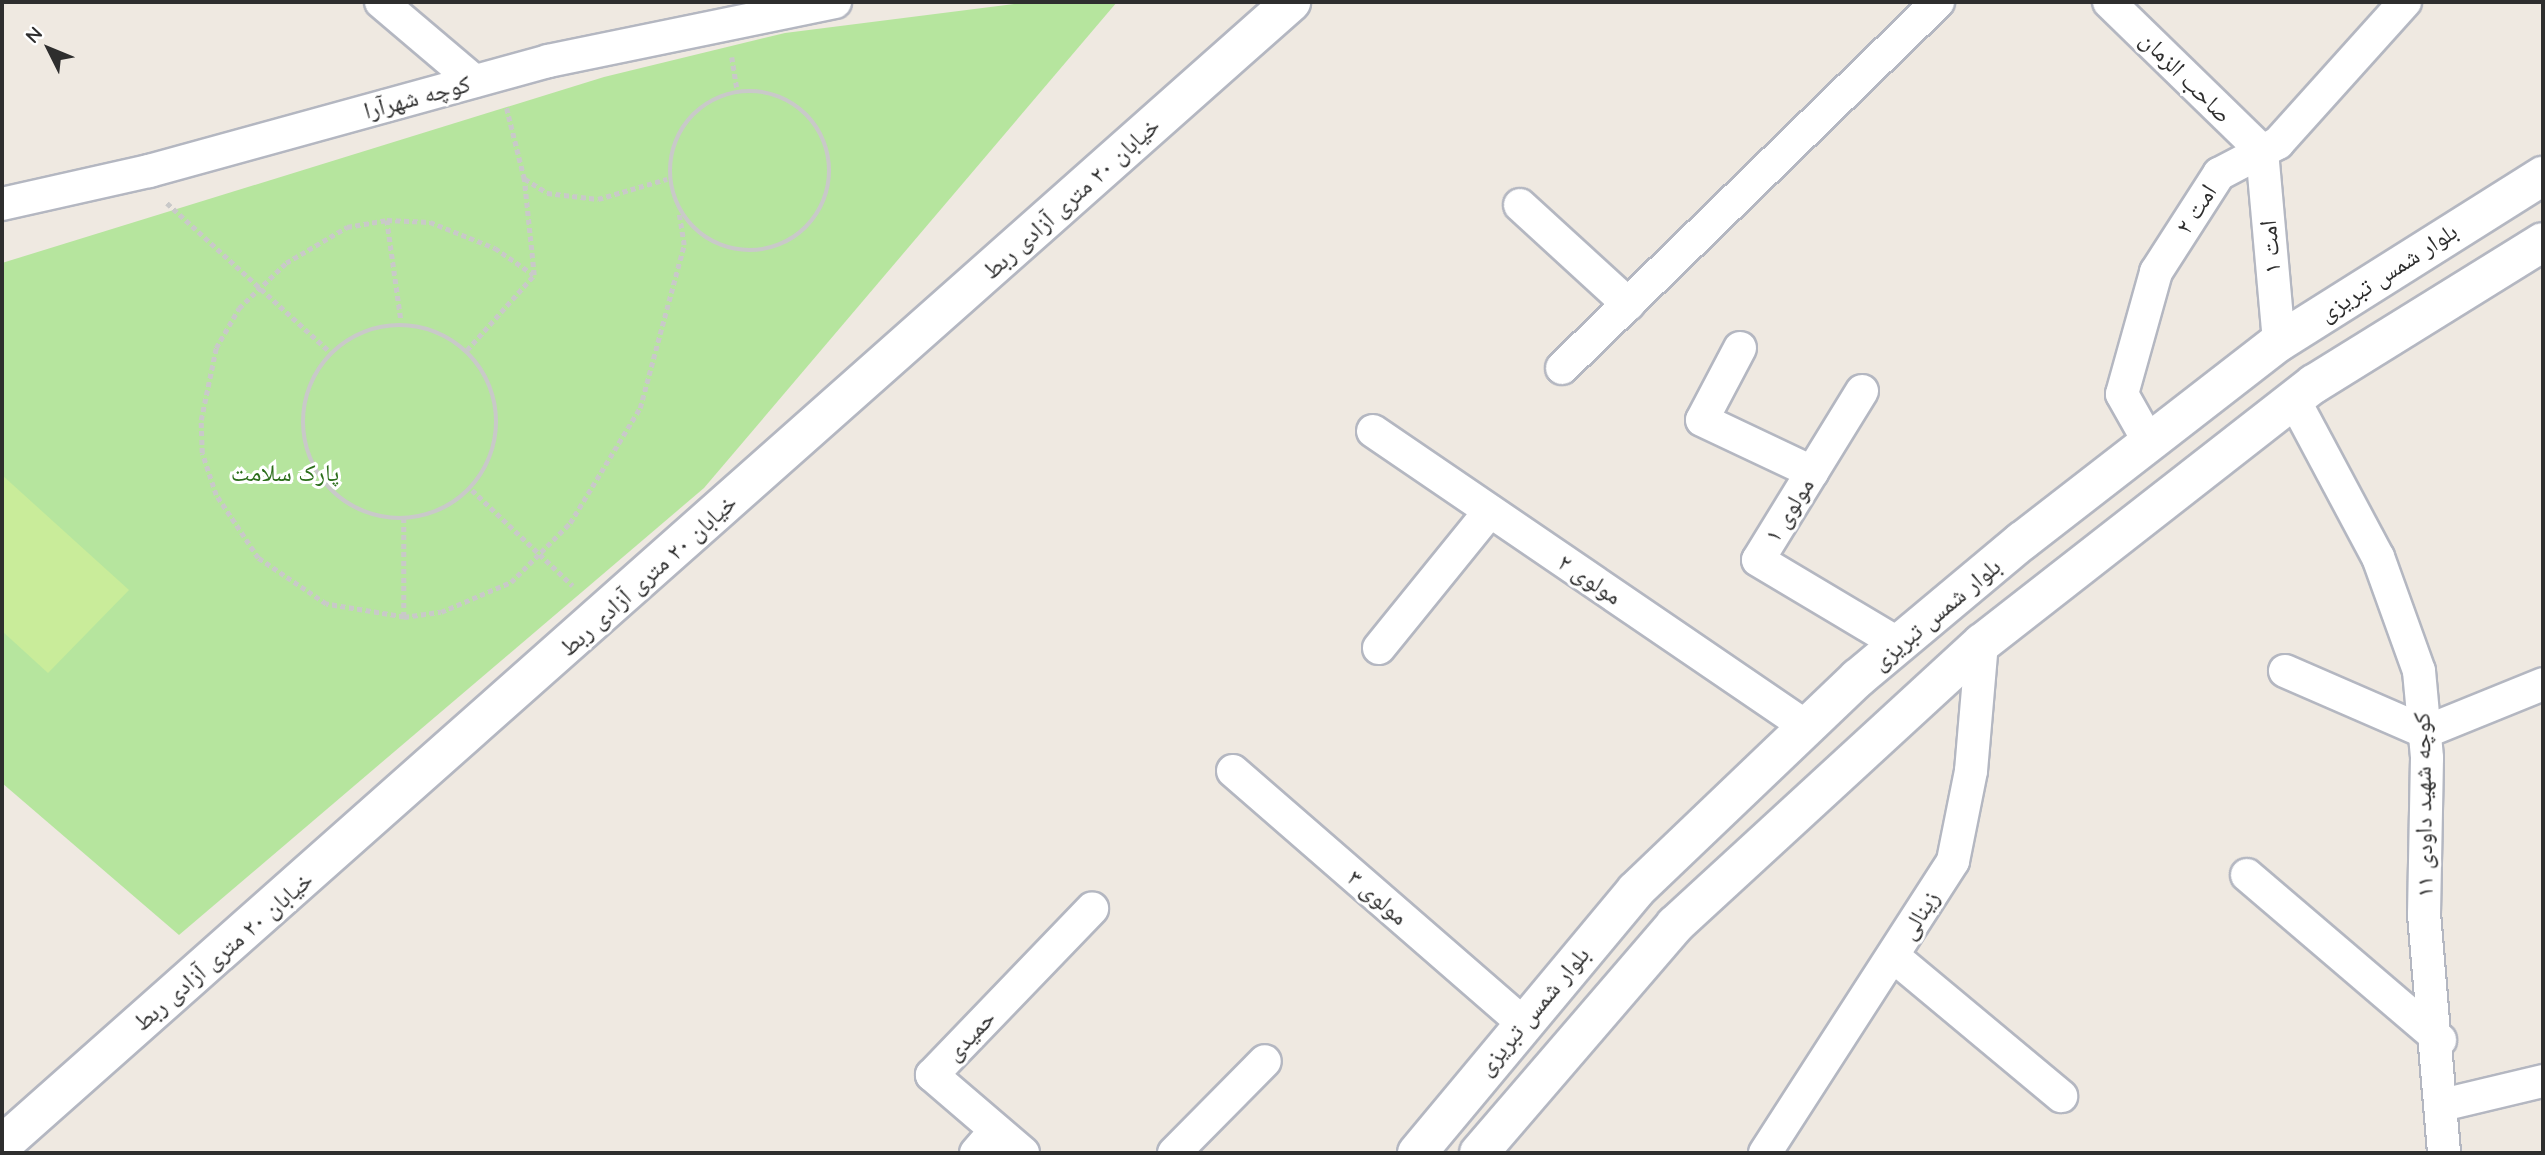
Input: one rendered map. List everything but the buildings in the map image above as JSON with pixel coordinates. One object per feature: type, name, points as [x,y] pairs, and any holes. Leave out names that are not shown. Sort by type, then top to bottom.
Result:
[{"type":"main road","name":"خیابان ۲۰ متری آزادی ربط","points":[[2,1145],[604,615],[1291,2]]},
{"type":"main road","name":"بلوار شمس تبریزی","points":[[1417,1153],[1636,890],[1807,727],[1899,644],[2149,442],[2279,342],[2543,176]]},
{"type":"main road","name":"بلوار شمس تبریزی","points":[[1479,1153],[1675,925],[1982,643],[2294,400],[2543,242]]},
{"type":"street","points":[[381,2],[486,78]]},
{"type":"street","name":"کوچه شهرآرا","points":[[2,204],[136,174],[486,78],[835,2]]},
{"type":"street","points":[[1562,368],[1938,2]]},
{"type":"street","name":"صاحب الزمان","points":[[2109,2],[2262,151]]},
{"type":"street","name":"امت ۲","points":[[2149,442],[2122,394],[2156,272],[2219,174],[2278,143],[2405,2]]},
{"type":"street","name":"امت ۱","points":[[2262,151],[2279,342]]},
{"type":"street","points":[[1520,205],[1628,304]]},
{"type":"street","points":[[1740,348],[1702,420],[1812,472]]},
{"type":"street","name":"مولوی ۱","points":[[1862,390],[1758,560],[1899,644]]},
{"type":"street","name":"کوچه شهید داودی ۱۱","points":[[2294,400],[2378,557],[2419,671],[2425,732],[2424,914],[2440,1040],[2444,1153]]},
{"type":"street","name":"مولوی ۲","points":[[1373,430],[1807,727]]},
{"type":"street","points":[[1379,648],[1490,511]]},
{"type":"street","name":"زینالی","points":[[1765,1153],[1953,861],[1971,771],[1982,643]]},
{"type":"street","points":[[2285,671],[2425,732],[2543,684]]},
{"type":"street","name":"مولوی ۳","points":[[1233,771],[1523,1023]]},
{"type":"street","points":[[2247,875],[2440,1040]]},
{"type":"street","name":"حمیدی","points":[[1023,1153],[986,1142],[932,1075],[1092,909]]},
{"type":"street","points":[[1893,956],[2061,1096]]},
{"type":"street","points":[[1174,1153],[1265,1061]]},
{"type":"street","points":[[2442,1105],[2543,1080]]},
{"type":"path","points":[[467,350],[534,275],[524,179],[486,78]]},
{"type":"path","points":[[534,275],[460,232],[430,222],[387,220],[347,227],[313,243],[257,286],[216,348],[201,420],[202,453],[216,495],[235,530],[285,579],[326,604],[404,617],[475,600],[511,582],[541,556],[599,485],[640,408],[684,245],[679,213],[667,179],[675,147],[719,94],[754,88],[783,97],[825,137],[825,200],[811,225],[786,243],[758,252],[724,247],[679,213]]},
{"type":"path","points":[[136,174],[331,353]]},
{"type":"path","points":[[524,179],[547,193],[598,200],[667,179]]},
{"type":"path","points":[[387,220],[401,320]]},
{"type":"path","points":[[401,320],[437,328],[467,350],[492,384],[496,426],[472,491],[428,517],[404,519],[347,505],[318,479],[300,431],[307,389],[331,353],[362,332],[401,320]]},
{"type":"path","points":[[472,491],[604,615]]},
{"type":"path","points":[[404,519],[404,617]]},
{"type":"green space","name":"پارک سلامت","points":[[1030,2],[1117,2],[704,488],[179,935],[2,783],[2,263],[604,77],[785,33]]},
{"type":"green space","points":[[2,475],[129,590],[48,673],[2,631]]}]
